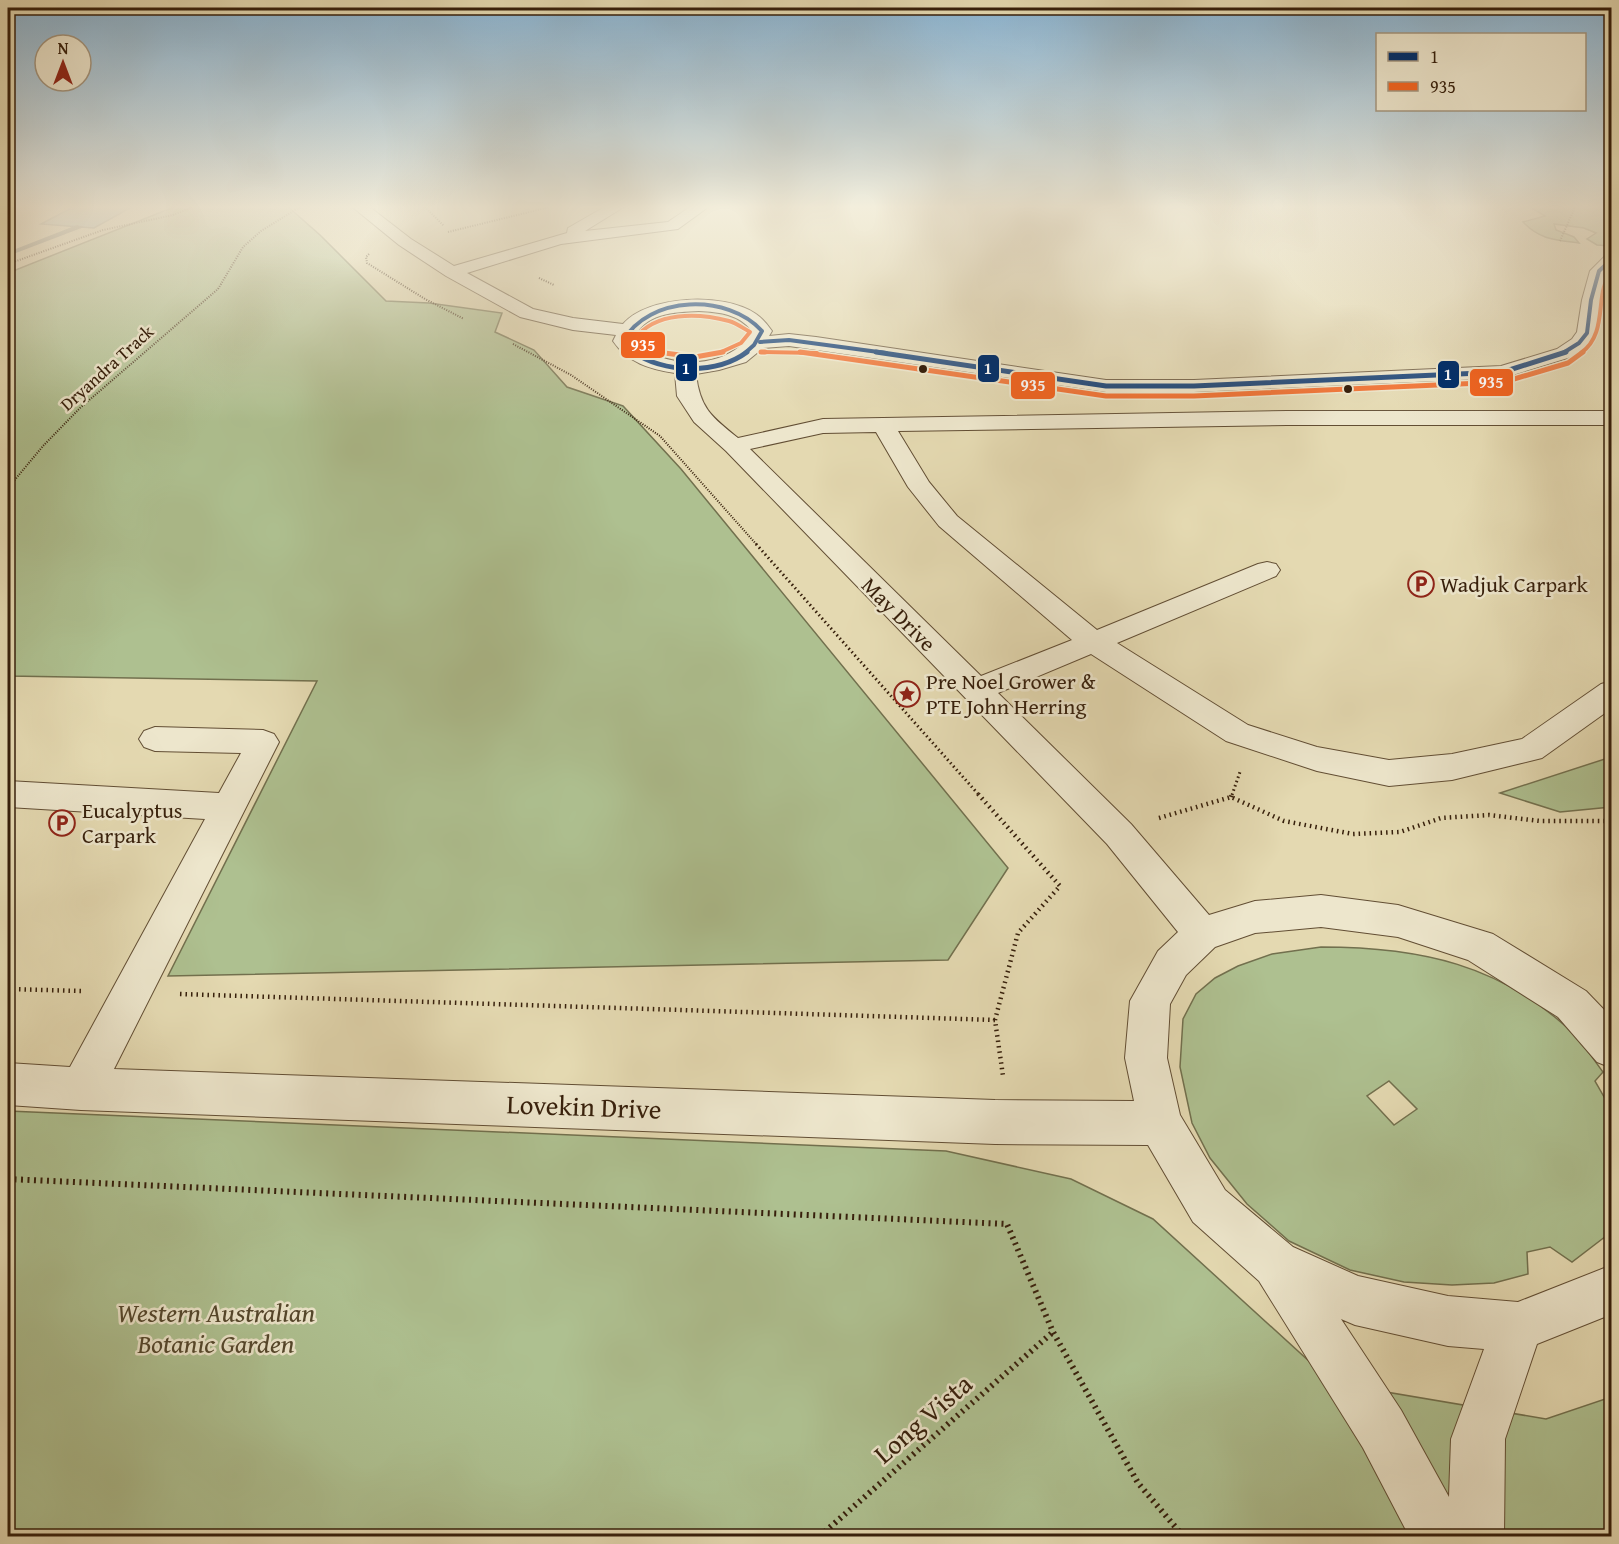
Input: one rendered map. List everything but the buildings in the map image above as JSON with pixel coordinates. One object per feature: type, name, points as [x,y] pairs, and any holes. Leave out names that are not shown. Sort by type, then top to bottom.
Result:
[{"type":"street","points":[[461,277],[527,313],[573,324],[625,330]]},
{"type":"street","points":[[760,342],[789,340],[816,343],[1106,386],[1194,386],[1455,376],[1503,372],[1564,353],[1579,343],[1587,333],[1598,277]]},
{"type":"street","points":[[699,305],[742,312],[756,321],[762,331],[760,342],[750,352],[710,366],[685,368],[662,365],[642,359],[628,351],[623,341],[625,330],[636,320],[654,312],[699,305]]},
{"type":"street","points":[[1590,309],[1611,324]]},
{"type":"street","name":"May Drive","points":[[685,368],[688,396],[705,422],[734,446],[1119,834],[1202,934]]},
{"type":"street","points":[[734,446],[823,426],[1287,418],[1611,418]]},
{"type":"street","points":[[884,426],[907,471],[932,505],[956,528],[1092,641],[1237,733],[1317,759],[1389,773],[1452,767],[1531,749],[1611,692]]},
{"type":"street","points":[[975,691],[1267,570]]},
{"type":"street","points":[[81,1089],[263,742],[155,739]]},
{"type":"street","points":[[8,794],[229,807]]},
{"type":"street","points":[[1611,1048],[1572,1004],[1479,946],[1398,921],[1321,911],[1255,917],[1202,934],[1172,963],[1150,1001],[1146,1058],[1160,1123],[1209,1206],[1276,1264],[1355,1300],[1448,1321],[1518,1326],[1611,1289]]},
{"type":"street","name":"Lovekin Drive","points":[[8,1084],[81,1089],[995,1122],[1160,1123]]},
{"type":"street","points":[[1276,1264],[1382,1429],[1439,1536]]},
{"type":"street","points":[[1476,1536],[1478,1439],[1518,1326]]},
{"type":"path","name":"Dryandra Track","points":[[8,488],[43,446],[80,408],[218,289],[225,277]]},
{"type":"path","points":[[390,277],[466,320]]},
{"type":"path","points":[[508,342],[571,375],[660,436],[1060,886],[1018,933],[995,1020],[1003,1080]]},
{"type":"path","points":[[1231,797],[1243,762]]},
{"type":"path","points":[[1157,818],[1231,797],[1284,821],[1353,834],[1400,832],[1441,818],[1489,814],[1540,821],[1611,821]]},
{"type":"path","points":[[8,989],[995,1020]]},
{"type":"path","points":[[8,1179],[1007,1224],[1053,1332],[1138,1482],[1183,1536]]},
{"type":"path","name":"Long Vista","points":[[820,1536],[1053,1332]]},
{"type":"green space","points":[[8,277],[362,277],[386,301],[429,303],[502,313],[495,332],[534,350],[567,387],[623,406],[681,469],[1008,868],[948,960],[168,976],[317,681],[8,676]]},
{"type":"green space","points":[[1611,757],[1611,807],[1560,812],[1500,793]]},
{"type":"green space","points":[[1321,947],[1392,951],[1425,956],[1457,964],[1488,976],[1518,991],[1547,1011],[1575,1035],[1603,1072],[1595,1081],[1607,1102],[1611,1104],[1610,1233],[1572,1262],[1550,1247],[1527,1252],[1528,1274],[1494,1283],[1452,1285],[1404,1282],[1350,1270],[1289,1241],[1247,1204],[1210,1158],[1192,1123],[1180,1067],[1183,1019],[1196,994],[1215,978],[1238,966],[1272,954]],"holes":[[[1389,1081],[1417,1109],[1394,1125],[1367,1096]]]},
{"type":"green space","name":"Western Australian Botanic Garden","points":[[8,1111],[946,1151],[1071,1179],[1153,1219],[1333,1383],[1546,1419],[1611,1397],[1611,1536],[8,1536]]},
{"type":"transit line","name":"1","points":[[760,342],[789,340],[816,343],[1106,386],[1194,386],[1503,372],[1564,353],[1579,343],[1587,333],[1591,300],[1597,277]]},
{"type":"transit line","name":"935","points":[[761,352],[815,353],[1106,396],[1194,396],[1504,382],[1568,363],[1586,350],[1597,336],[1601,302],[1608,277]]},
{"type":"transit line","name":"1","points":[[699,305],[742,314],[762,331],[754,345],[741,356],[727,362],[696,368],[680,368],[649,361],[634,353],[623,341],[636,323],[655,312],[699,305]]},
{"type":"transit line","name":"935","points":[[699,316],[731,321],[750,332],[741,343],[728,351],[695,357],[661,353],[646,347],[635,339],[647,326],[655,322],[699,316]]},
{"type":"place","name":"Wadjuk Carpark","points":[[1421,584]]},
{"type":"place","name":"Pre Noel Grower & PTE John Herring","points":[[907,694]]},
{"type":"place","name":"Eucalyptus Carpark","points":[[62,823]]}]
